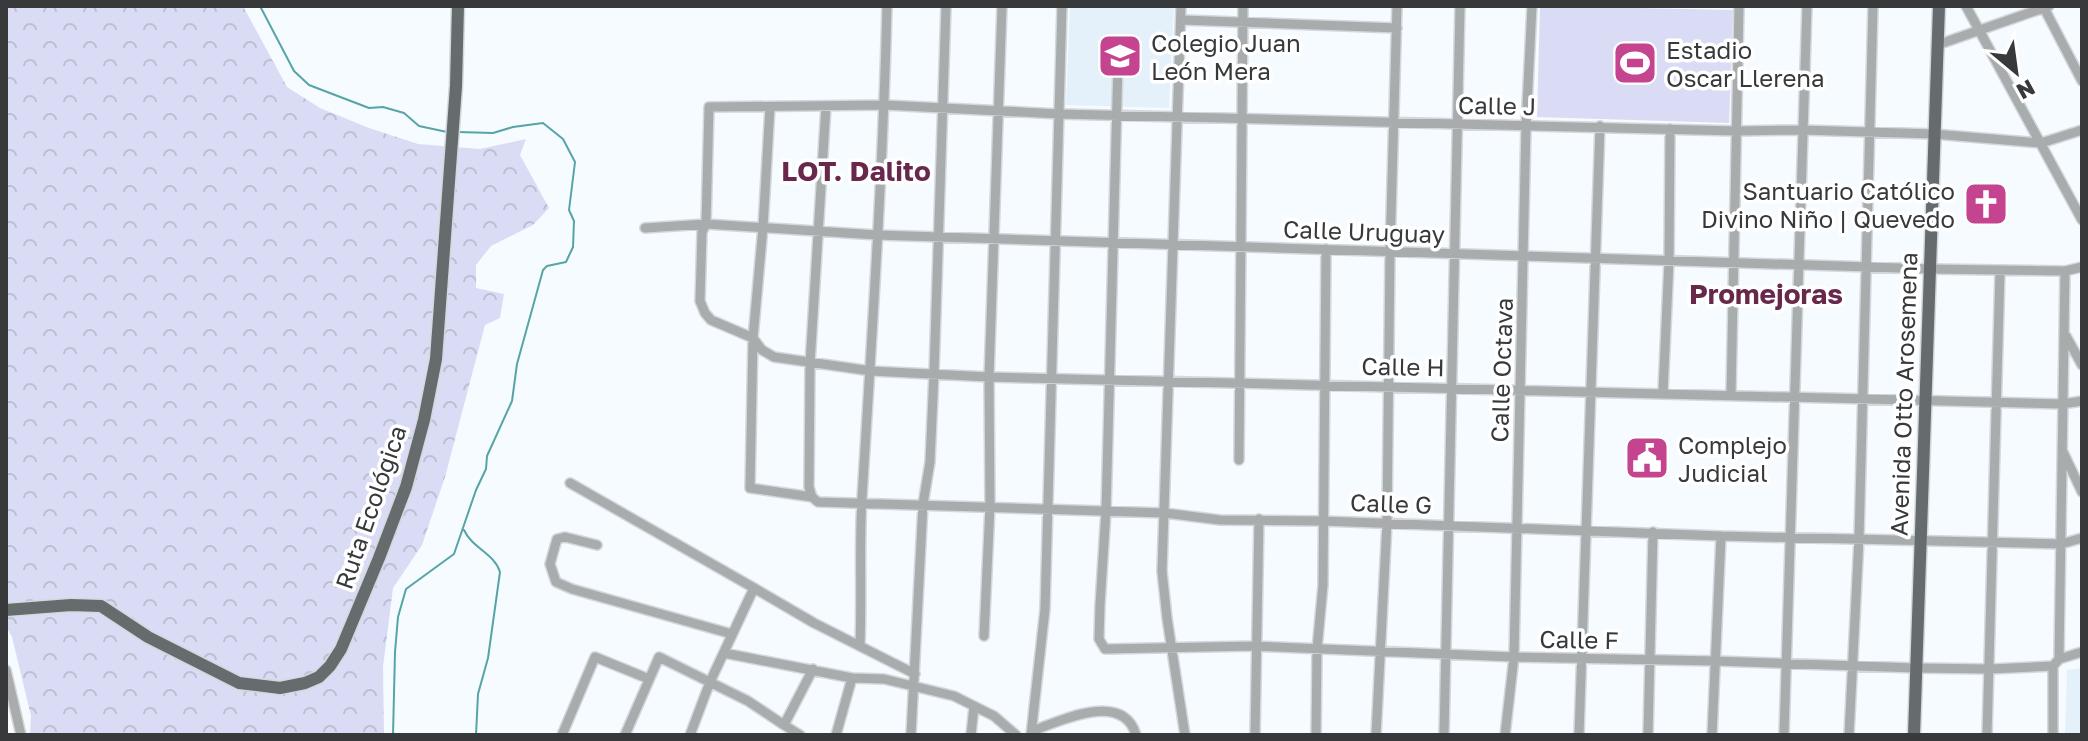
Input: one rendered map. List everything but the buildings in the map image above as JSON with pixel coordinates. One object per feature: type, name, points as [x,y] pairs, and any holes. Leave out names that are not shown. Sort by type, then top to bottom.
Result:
[{"type":"main road","name":"Ruta Ecológica","points":[[6,610],[101,606],[148,637],[239,683],[280,688],[319,677],[330,666],[341,649],[406,487],[436,359],[456,86],[458,6]]},
{"type":"main road","name":"Avenida Otto Arosemena","points":[[1914,735],[1939,6]]},
{"type":"street","points":[[860,644],[862,502],[885,105],[887,6]]},
{"type":"street","points":[[911,735],[923,504],[930,462],[946,6]]},
{"type":"street","points":[[984,636],[1002,6]]},
{"type":"street","points":[[1062,6],[1045,609],[1032,733],[1101,710],[1119,715],[1133,726],[1136,735]]},
{"type":"street","points":[[1181,6],[1162,571],[1185,735]]},
{"type":"street","points":[[1239,460],[1243,6]]},
{"type":"street","points":[[1376,735],[1387,523],[1397,6]]},
{"type":"street","points":[[1444,735],[1460,6]]},
{"type":"street","name":"Calle Octava","points":[[1505,735],[1514,657],[1526,126],[1532,6]]},
{"type":"street","points":[[1731,394],[1739,6]]},
{"type":"street","points":[[1784,735],[1807,6]]},
{"type":"street","points":[[1849,735],[1859,539],[1873,6]]},
{"type":"street","points":[[1966,6],[2082,220]]},
{"type":"street","points":[[1937,45],[2045,7],[2082,81]]},
{"type":"street","points":[[1182,20],[1397,28]]},
{"type":"street","points":[[1106,511],[1118,63]]},
{"type":"street","name":"Calle J","points":[[709,107],[885,105],[1118,116],[1934,134],[2041,143]]},
{"type":"street","points":[[812,497],[809,487],[810,364],[826,106]]},
{"type":"street","name":"Calle H","points":[[709,107],[706,224],[702,232],[700,301],[711,320],[753,338],[762,350],[774,357],[871,371],[989,377],[2062,404],[2082,401]]},
{"type":"street","points":[[753,338],[770,107]]},
{"type":"street","points":[[1579,735],[1600,126]]},
{"type":"street","points":[[1663,392],[1669,261],[1670,129]]},
{"type":"street","points":[[2041,143],[2082,130]]},
{"type":"street","name":"Calle Uruguay","points":[[645,228],[706,224],[877,235],[2000,271],[2065,271],[2082,267]]},
{"type":"street","points":[[1316,735],[1317,649],[1323,585],[1326,249]]},
{"type":"street","points":[[1987,735],[2000,271]]},
{"type":"street","points":[[2053,735],[2061,544],[2065,271]]},
{"type":"street","points":[[2066,336],[2082,365]]},
{"type":"street","name":"Calle G","points":[[753,338],[750,488],[812,497],[818,502],[1165,513],[1220,520],[1721,536],[2061,544],[2082,538]]},
{"type":"street","points":[[2062,449],[2082,492]]},
{"type":"street","points":[[570,483],[814,623],[915,674]]},
{"type":"street","name":"Calle F","points":[[1106,511],[1099,639],[1105,649],[1255,646],[1514,657],[1990,669],[2056,662],[2082,652]]},
{"type":"street","points":[[1255,735],[1259,519]]},
{"type":"street","points":[[1648,735],[1653,532]]},
{"type":"street","points":[[1712,735],[1721,536]]},
{"type":"street","points":[[597,545],[565,537],[557,539],[550,564],[556,582],[732,634]]},
{"type":"street","points":[[690,735],[710,682],[754,588]]},
{"type":"street","points":[[724,653],[852,678],[884,679],[954,696],[994,716],[1016,735]]},
{"type":"street","points":[[562,735],[595,657],[649,679]]},
{"type":"street","points":[[625,735],[661,657],[748,701],[800,735]]},
{"type":"street","points":[[784,725],[813,669]]},
{"type":"street","points":[[6,670],[21,735]]},
{"type":"street","points":[[836,735],[852,678]]},
{"type":"street","points":[[971,735],[974,706]]},
{"type":"shaded area","name":"Colegio Juan León Mera","points":[[1070,6],[1174,6],[1169,108],[1066,105]]},
{"type":"shaded area","points":[[2082,668],[2082,735],[2065,735],[2067,670]]},
{"type":"green space","points":[[6,6],[243,6],[287,87],[320,108],[418,144],[480,149],[526,139],[520,155],[549,208],[533,225],[491,246],[476,265],[476,288],[504,294],[500,318],[485,325],[445,477],[422,545],[393,588],[383,667],[384,735],[30,735],[31,716],[12,637],[6,626]]},
{"type":"green space","name":"Estadio Oscar Llerena","points":[[1540,6],[1733,10],[1729,123],[1537,117]]},
{"type":"waterway","points":[[260,6],[294,71],[309,85],[369,108],[383,107],[404,113],[419,126],[447,132]]},
{"type":"waterway","points":[[393,735],[398,617],[406,589],[454,554],[486,469],[487,456],[512,401],[517,364],[543,270],[547,266],[566,262],[573,247],[574,221],[569,210],[575,162],[563,139],[543,123],[493,133],[458,132]]},
{"type":"waterway","points":[[464,530],[493,560],[500,572],[488,658],[478,694],[476,735]]},
{"type":"place","name":"Colegio Juan León Mera","points":[[1120,56]]},
{"type":"place","name":"Estadio Oscar Llerena","points":[[1635,63]]},
{"type":"place","name":"Santuario Católico Divino Niño | Quevedo","points":[[1986,204]]},
{"type":"place","name":"Complejo Judicial","points":[[1647,458]]},
{"type":"district","name":"LOT. Dalito","points":[[856,170]]},
{"type":"district","name":"Promejoras","points":[[1766,293]]}]
